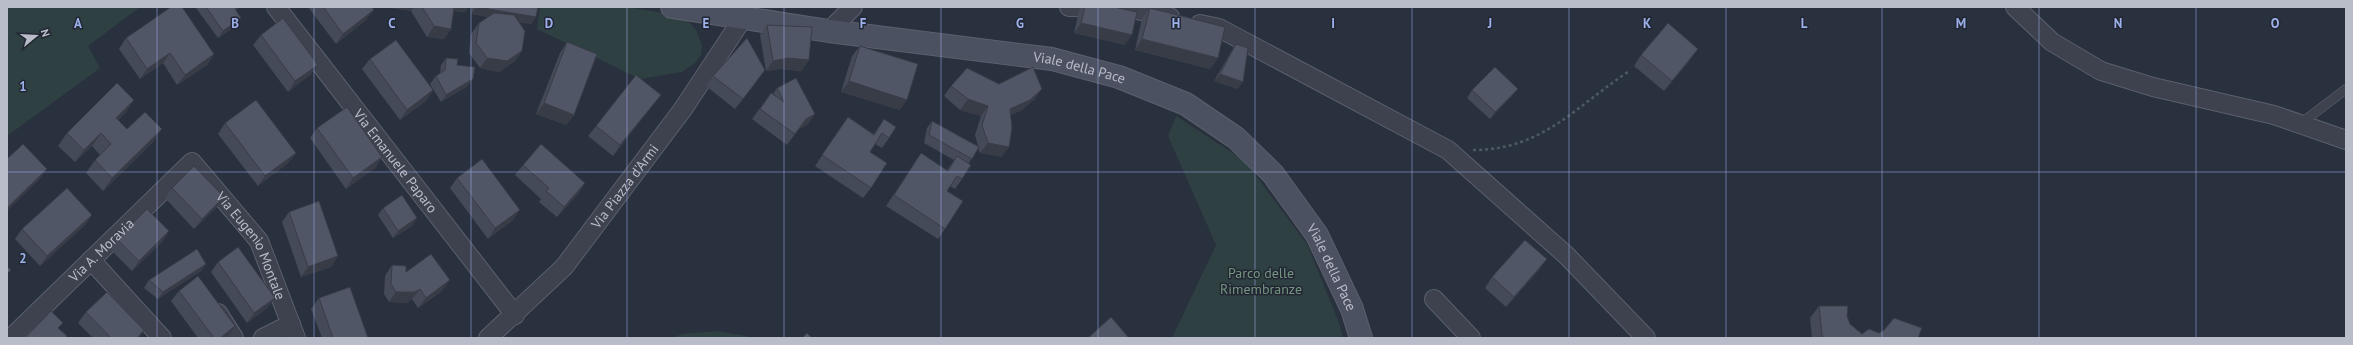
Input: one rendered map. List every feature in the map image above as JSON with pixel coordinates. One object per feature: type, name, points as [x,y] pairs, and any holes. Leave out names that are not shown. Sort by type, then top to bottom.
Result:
[{"type":"main road","name":"Viale della Pace","points":[[672,7],[828,32],[1052,59],[1119,77],[1186,104],[1236,138],[1273,174],[1317,235],[1352,309],[1361,338]]},
{"type":"street","name":"Via Emanuele Paparo","points":[[276,7],[515,315]]},
{"type":"street","points":[[828,32],[853,7]]},
{"type":"street","points":[[1069,7],[1127,8],[1219,28],[1448,150],[1567,256],[1646,338]]},
{"type":"street","points":[[2015,7],[2052,42],[2101,71],[2153,87],[2274,115],[2346,140]]},
{"type":"street","name":"Via Piazza d'Armi","points":[[488,338],[515,315],[564,267],[683,110],[743,18]]},
{"type":"street","name":"Via A. Moravia","points":[[11,338],[192,162]]},
{"type":"street","name":"Via Eugenio Montale","points":[[192,162],[259,241],[294,331]]},
{"type":"street","points":[[91,260],[162,338]]},
{"type":"street","points":[[1434,299],[1471,338]]},
{"type":"street","points":[[210,302],[234,338]]},
{"type":"street","points":[[263,338],[294,331]]},
{"type":"lane","points":[[2300,124],[2346,89]]},
{"type":"path","points":[[1448,150],[1482,150],[1510,147],[1522,143],[1568,118],[1604,88],[1628,72]]},
{"type":"green space","points":[[7,7],[140,7],[88,46],[100,68],[7,136]]},
{"type":"green space","points":[[540,7],[626,7],[683,16],[696,30],[702,46],[701,55],[695,63],[682,72],[640,79],[537,29]]},
{"type":"green space","name":"Parco delle Rimembranze","points":[[1176,116],[1245,161],[1307,244],[1339,323],[1343,338],[1172,338],[1216,245],[1168,136]]},
{"type":"green space","points":[[716,331],[747,336],[746,338],[672,338],[682,334]]},
{"type":"building","points":[[171,7],[182,7],[214,54],[185,75],[170,53],[147,69],[126,38]]},
{"type":"building","points":[[206,7],[237,7],[235,9],[241,18],[223,31]]},
{"type":"building","points":[[323,7],[372,7],[374,10],[343,34]]},
{"type":"building","points":[[422,7],[454,7],[451,29],[434,26]]},
{"type":"building","points":[[477,7],[538,7],[536,17]]},
{"type":"building","points":[[1085,7],[1114,7],[1137,12],[1132,35],[1081,23]]},
{"type":"building","points":[[1150,8],[1225,27],[1218,58],[1142,39]]},
{"type":"building","points":[[494,13],[514,15],[525,31],[522,51],[507,61],[487,58],[476,43],[479,23]]},
{"type":"building","points":[[283,18],[318,65],[295,81],[261,35]]},
{"type":"building","points":[[1668,23],[1698,49],[1672,81],[1641,55]]},
{"type":"building","points":[[767,25],[812,27],[809,60],[788,58],[773,61]]},
{"type":"building","points":[[747,38],[765,70],[743,99],[713,76]]},
{"type":"building","points":[[396,40],[433,90],[407,110],[370,59]]},
{"type":"building","points":[[567,42],[597,54],[574,115],[544,103]]},
{"type":"building","points":[[1236,44],[1248,48],[1243,82],[1220,74]]},
{"type":"building","points":[[860,46],[918,64],[907,100],[849,81]]},
{"type":"building","points":[[446,58],[458,59],[457,65],[475,67],[473,79],[446,95],[436,76],[445,70]]},
{"type":"building","points":[[1033,67],[1042,89],[1030,100],[1010,109],[1012,128],[1009,147],[988,143],[982,125],[988,106],[968,99],[951,86],[967,68],[999,84]]},
{"type":"building","points":[[1495,67],[1518,89],[1495,112],[1472,90]]},
{"type":"building","points":[[636,75],[661,95],[620,145],[596,126]]},
{"type":"building","points":[[796,78],[815,114],[806,119],[795,134],[760,109],[771,93],[784,102],[777,88]]},
{"type":"building","points":[[117,83],[134,100],[116,118],[127,129],[145,112],[162,129],[112,178],[95,160],[111,144],[101,133],[84,150],[67,133]]},
{"type":"building","points":[[256,100],[296,153],[265,176],[225,123]]},
{"type":"building","points":[[347,107],[382,157],[353,178],[317,128]]},
{"type":"building","points":[[848,117],[874,135],[884,119],[896,127],[889,138],[882,133],[870,152],[887,163],[871,188],[822,155]]},
{"type":"building","points":[[932,121],[979,147],[972,159],[929,135]]},
{"type":"building","points":[[23,144],[47,169],[7,208],[7,159]]},
{"type":"building","points":[[541,144],[585,183],[564,207],[546,191],[549,188],[523,165]]},
{"type":"building","points":[[921,153],[948,171],[957,156],[971,165],[962,179],[957,176],[947,191],[963,201],[945,229],[894,195]]},
{"type":"building","points":[[482,159],[520,210],[495,228],[457,178]]},
{"type":"building","points":[[194,166],[224,197],[202,219],[172,188]]},
{"type":"building","points":[[67,188],[92,215],[47,256],[22,229]]},
{"type":"building","points":[[402,195],[417,218],[398,231],[383,208]]},
{"type":"building","points":[[319,201],[338,256],[308,267],[289,212]]},
{"type":"building","points":[[147,209],[169,231],[139,261],[117,239]]},
{"type":"building","points":[[1525,240],[1547,259],[1514,297],[1492,277]]},
{"type":"building","points":[[238,247],[275,298],[254,313],[218,262]]},
{"type":"building","points":[[197,249],[206,264],[163,292],[149,280]]},
{"type":"building","points":[[431,254],[450,280],[426,298],[420,289],[415,292],[396,292],[391,284],[392,265],[406,266],[406,272]]},
{"type":"building","points":[[7,266],[11,270],[7,274]]},
{"type":"building","points":[[198,276],[235,326],[220,338],[214,338],[179,291]]},
{"type":"building","points":[[350,287],[368,338],[333,338],[319,298]]},
{"type":"building","points":[[107,292],[144,330],[137,338],[111,338],[86,312]]},
{"type":"building","points":[[1819,306],[1848,306],[1847,316],[1850,324],[1862,334],[1869,329],[1879,333],[1884,330],[1894,318],[1922,328],[1918,338],[1824,338],[1822,335]]},
{"type":"building","points":[[51,311],[63,323],[58,328],[67,336],[65,338],[25,338]]},
{"type":"building","points":[[1111,317],[1129,338],[1088,338]]},
{"type":"building","points":[[807,333],[812,338],[802,338]]}]
